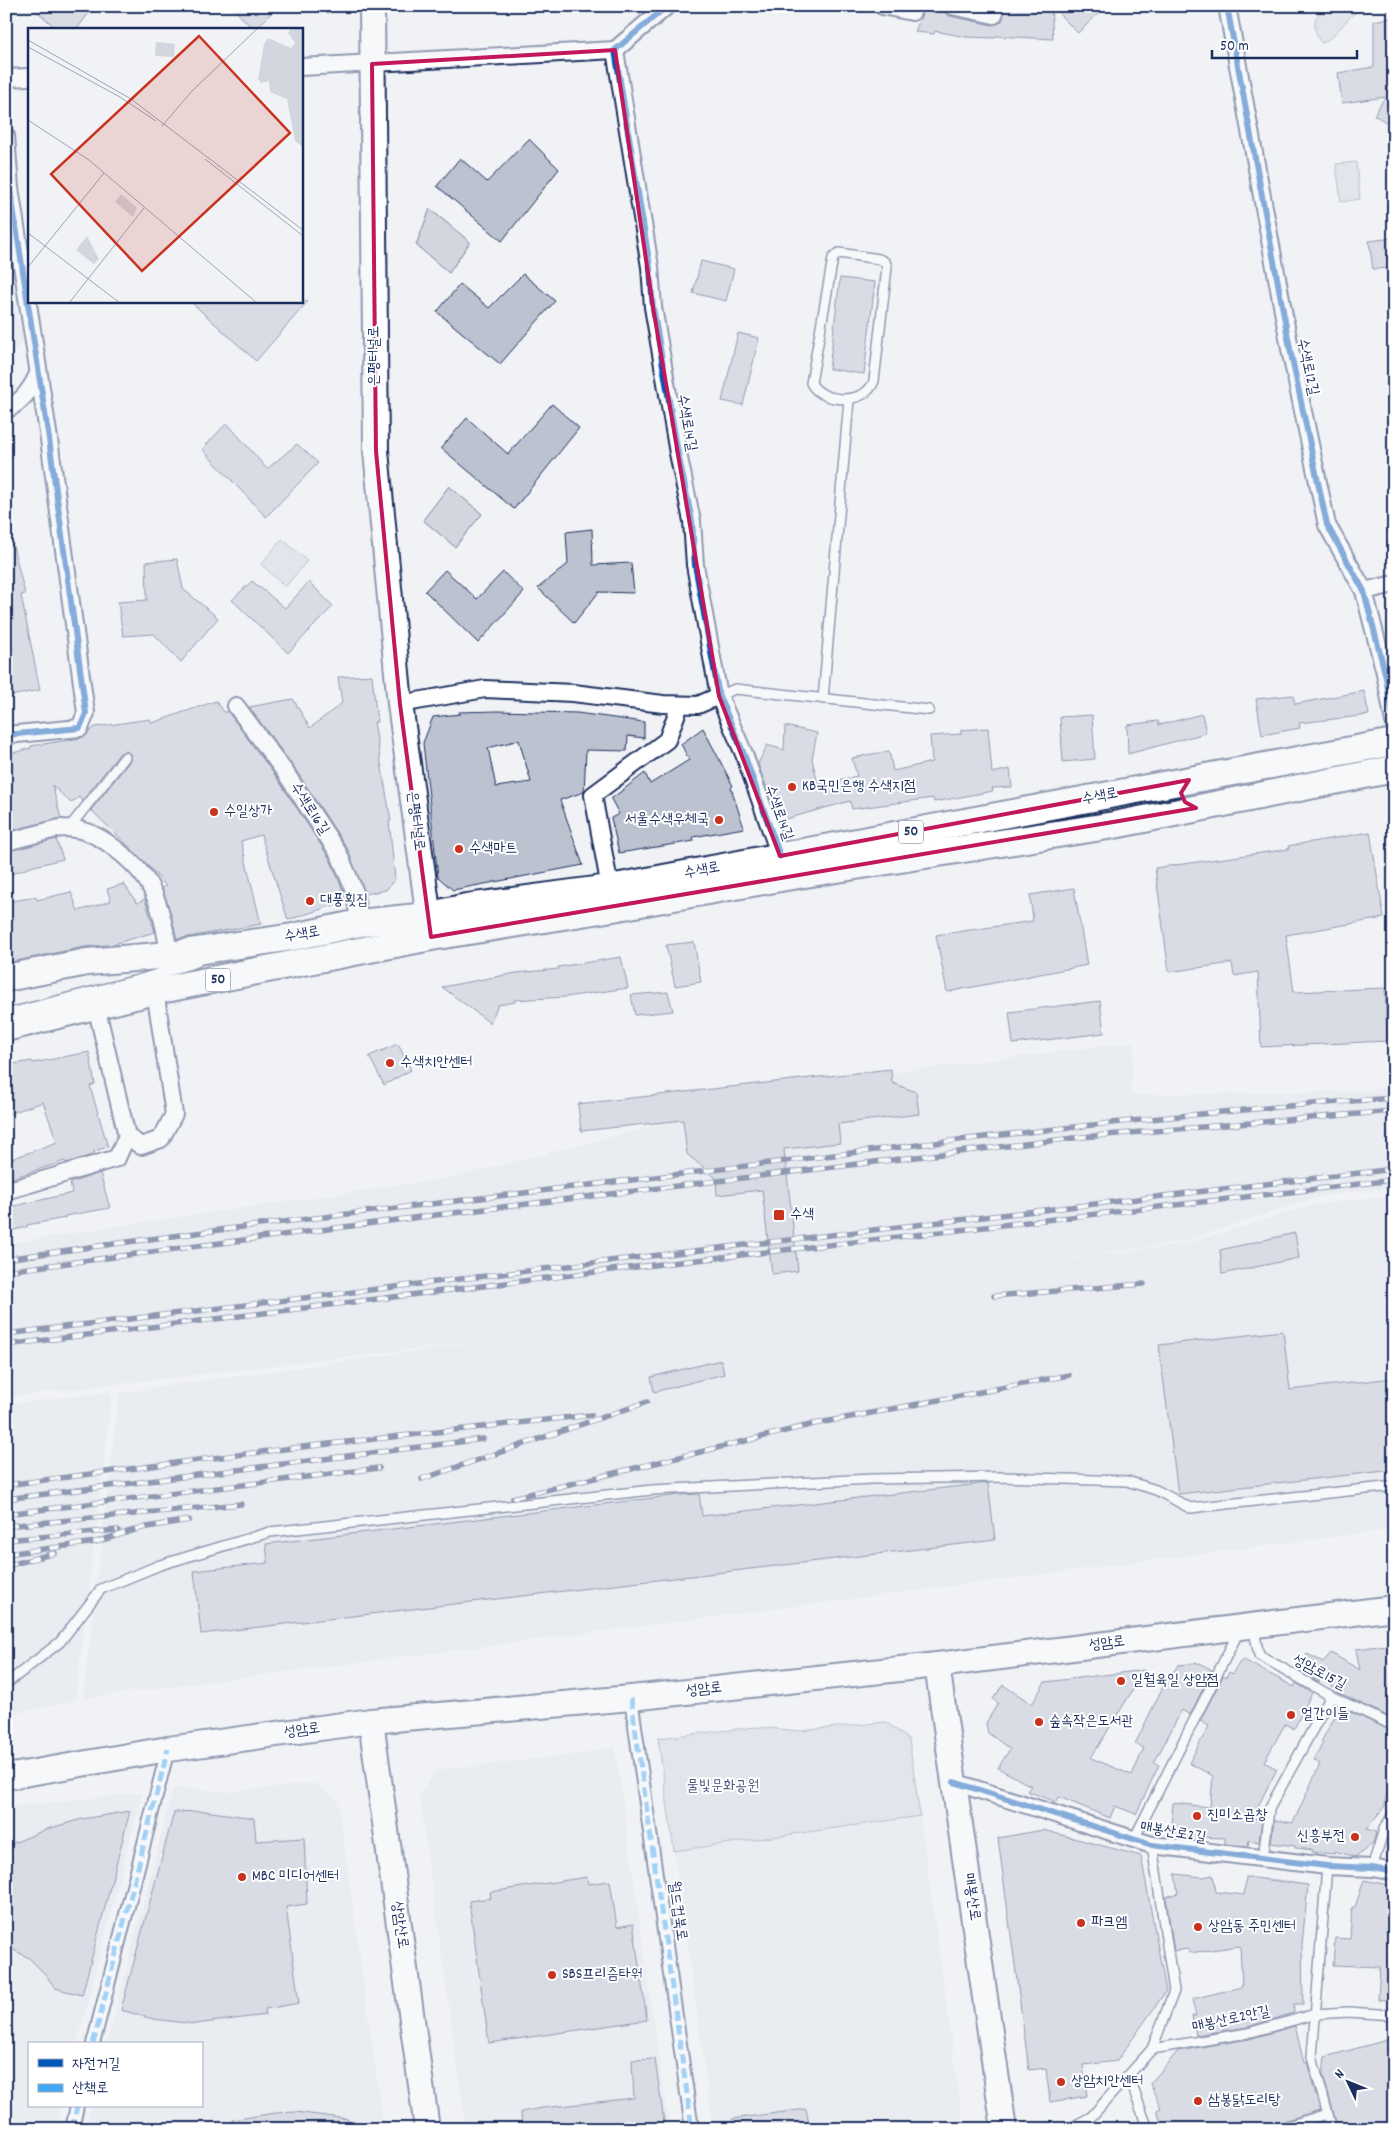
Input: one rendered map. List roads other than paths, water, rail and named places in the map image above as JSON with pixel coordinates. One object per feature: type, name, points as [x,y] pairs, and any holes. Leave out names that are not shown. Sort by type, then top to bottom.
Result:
[{"type":"main road","name":"은평터널로","points":[[372,6],[376,451],[400,704],[429,926]]},
{"type":"main road","name":"수색로","points":[[6,978],[87,962],[169,955],[293,937],[360,923],[429,926],[466,907],[610,888],[1394,742]]},
{"type":"main road","name":"수색로","points":[[6,1028],[429,926],[623,906],[786,877],[1104,826],[1394,769]]},
{"type":"main road","points":[[1188,780],[1181,793],[1185,802],[1196,808]]},
{"type":"main road","name":"성암로","points":[[6,1777],[168,1749],[371,1721],[631,1698],[937,1665],[1394,1608]]},
{"type":"main road","name":"매봉산로","points":[[937,1665],[1004,2129]]},
{"type":"main road","name":"상암산로","points":[[371,1721],[427,2129]]},
{"type":"street","points":[[302,67],[615,50],[666,6]]},
{"type":"street","points":[[882,6],[912,12],[914,6]]},
{"type":"street","points":[[952,6],[994,15],[996,6]]},
{"type":"street","name":"수색로12길","points":[[1227,6],[1291,354],[1328,525],[1364,591],[1385,673],[1394,722]]},
{"type":"street","name":"수색로14길","points":[[615,50],[650,267],[653,307],[678,453],[692,521],[695,565],[719,696],[744,754],[780,856]]},
{"type":"street","points":[[6,78],[28,77]]},
{"type":"street","points":[[6,136],[10,188],[86,713],[80,728],[6,735]]},
{"type":"street","points":[[6,410],[18,404],[34,385],[38,374]]},
{"type":"street","points":[[1364,591],[1394,584]]},
{"type":"street","points":[[400,704],[485,689],[573,693],[680,705],[698,705],[719,696]]},
{"type":"street","points":[[610,888],[593,795],[667,740],[680,705]]},
{"type":"street","name":"수색로16길","points":[[236,706],[285,772],[339,854],[354,890],[360,923]]},
{"type":"street","points":[[6,842],[60,828],[69,828],[94,834],[121,853],[147,881],[165,925],[169,955]]},
{"type":"street","points":[[126,1136],[141,1146],[161,1139],[174,1114],[155,991]]},
{"type":"street","points":[[6,1191],[117,1158],[126,1136],[96,1006]]},
{"type":"street","name":"월드컵북로","points":[[631,1698],[692,2129]]},
{"type":"street","points":[[94,2042],[168,1749]]},
{"type":"street","name":"매봉산로2길","points":[[954,1782],[1152,1845],[1263,1859],[1327,1866],[1372,1868],[1394,1872]]},
{"type":"street","points":[[72,2129],[77,2108]]},
{"type":"lane","points":[[839,253],[879,259],[885,262],[887,267],[874,381],[871,388],[862,395],[849,400],[820,393],[814,389],[811,383],[833,258],[839,253]]},
{"type":"lane","points":[[823,699],[849,400]]},
{"type":"lane","points":[[719,696],[735,689],[928,710]]},
{"type":"lane","points":[[69,828],[125,757]]},
{"type":"lane","points":[[6,1014],[141,979],[206,960],[246,944]]},
{"type":"lane","points":[[6,1684],[60,1642],[101,1589],[160,1565],[270,1532],[652,1490],[872,1479],[1001,1478],[1127,1481],[1156,1490],[1190,1508],[1394,1486]]},
{"type":"lane","points":[[1134,1839],[1247,1627]]},
{"type":"lane","name":"성암로15길","points":[[1247,1627],[1259,1655],[1331,1696],[1394,1726]]},
{"type":"lane","points":[[1263,1859],[1269,1809],[1331,1696]]},
{"type":"lane","points":[[1372,1868],[1384,1828],[1394,1812]]},
{"type":"lane","points":[[1068,2129],[1092,2116],[1152,2050],[1174,1992],[1152,1845]]},
{"type":"lane","points":[[1327,1866],[1312,2057],[1332,2129]]},
{"type":"lane","name":"매봉산로2안길","points":[[1152,2050],[1248,2033],[1315,2014],[1348,2012],[1394,2016]]},
{"type":"lane","points":[[1129,2077],[1148,2129]]},
{"type":"lane","points":[[1278,2129],[1327,2114]]},
{"type":"railway","points":[[6,1259],[262,1225],[953,1141],[1217,1112],[1394,1098]]},
{"type":"railway","points":[[6,1271],[428,1216],[1082,1137],[1394,1111]]},
{"type":"railway","points":[[6,1334],[1394,1169]]},
{"type":"railway","points":[[6,1345],[636,1267],[1394,1180]]},
{"type":"railway","points":[[994,1296],[1144,1284]]},
{"type":"railway","points":[[513,1498],[814,1424],[1069,1375]]},
{"type":"railway","points":[[422,1479],[647,1402]]},
{"type":"railway","points":[[6,1485],[284,1449],[591,1415]]},
{"type":"railway","points":[[6,1499],[483,1439]]},
{"type":"railway","points":[[6,1514],[379,1468]]},
{"type":"railway","points":[[6,1526],[241,1504]]},
{"type":"railway","points":[[6,1554],[96,1542],[141,1528],[189,1520]]},
{"type":"railway","points":[[6,1540],[118,1530]]},
{"type":"railway","points":[[6,1566],[55,1553]]},
{"type":"place","name":"KB국민은행 수색지점","points":[[792,787]]},
{"type":"place","name":"수일상가","points":[[214,812]]},
{"type":"place","name":"서울수색우체국","points":[[719,820]]},
{"type":"place","name":"수색마트","points":[[459,849]]},
{"type":"place","name":"대풍횟집","points":[[310,901]]},
{"type":"place","name":"수색치안센터","points":[[390,1063]]},
{"type":"place","name":"수색","points":[[779,1215]]},
{"type":"place","name":"일월육일 상암점","points":[[1121,1681]]},
{"type":"place","name":"얼간이들","points":[[1291,1715]]},
{"type":"place","name":"숲속작은도서관","points":[[1039,1722]]},
{"type":"place","name":"진미소곱창","points":[[1197,1816]]},
{"type":"place","name":"신흥부전","points":[[1355,1837]]},
{"type":"place","name":"MBC 미디어센터","points":[[242,1877]]},
{"type":"place","name":"파크엠","points":[[1081,1923]]},
{"type":"place","name":"상암동 주민센터","points":[[1198,1927]]},
{"type":"place","name":"SBS프리즘타워","points":[[552,1975]]},
{"type":"place","name":"상암치안센터","points":[[1061,2082]]},
{"type":"place","name":"삼봉닭도리탕","points":[[1198,2101]]},
{"type":"park label","name":"물빛문화공원","points":[[723,1787]]}]
